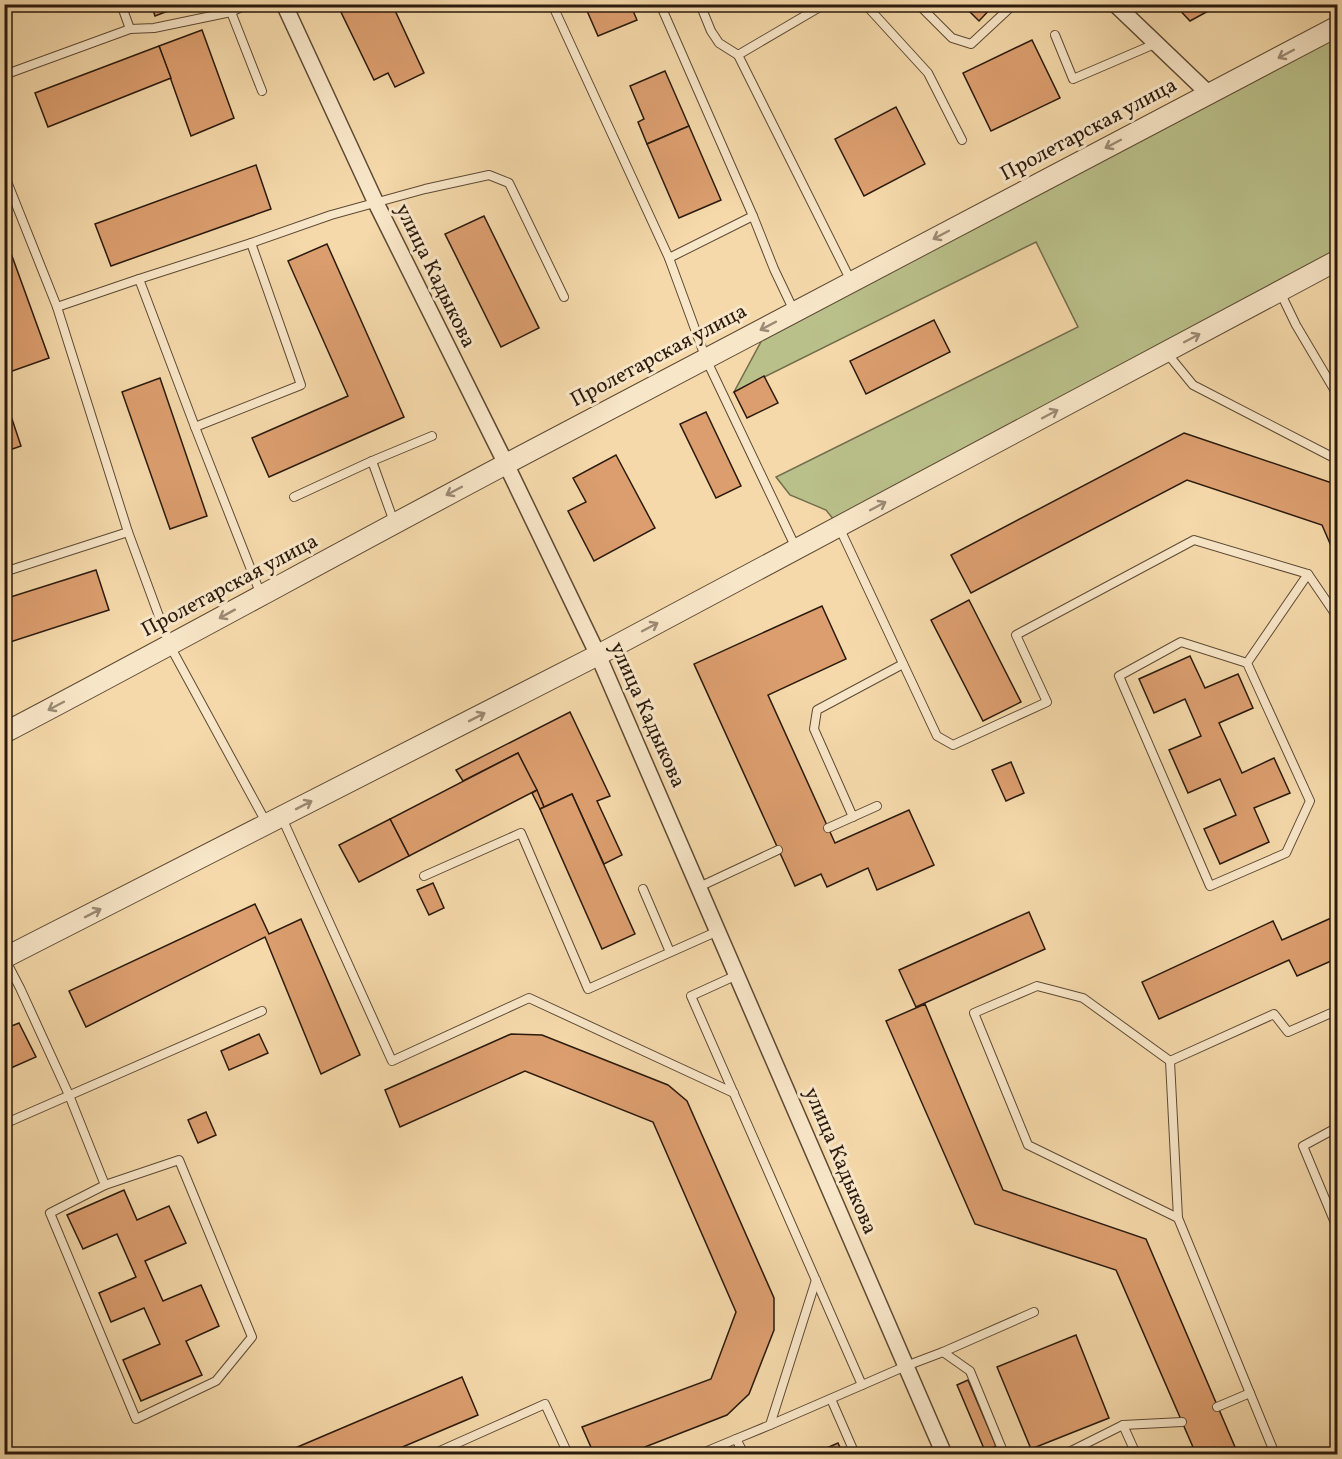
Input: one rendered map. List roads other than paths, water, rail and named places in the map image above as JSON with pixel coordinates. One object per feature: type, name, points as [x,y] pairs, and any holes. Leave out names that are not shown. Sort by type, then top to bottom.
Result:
[{"type":"street","name":"улица Кадыкова","points":[[284,4],[376,203],[598,655],[944,1455]]},
{"type":"street","points":[[1116,4],[1209,94]]},
{"type":"street","name":"Пролетарская улица","points":[[4,733],[506,464],[1338,26]]},
{"type":"street","points":[[5,958],[598,655],[1338,260]]},
{"type":"lane","points":[[121,4],[130,30]]},
{"type":"lane","points":[[4,75],[130,30],[154,28],[231,12],[248,4]]},
{"type":"lane","points":[[552,4],[669,258],[706,359],[796,549]]},
{"type":"lane","points":[[660,4],[794,312]]},
{"type":"lane","points":[[700,4],[711,31],[719,43],[738,55],[852,282]]},
{"type":"lane","points":[[738,55],[825,4]]},
{"type":"lane","points":[[865,4],[928,73],[962,140]]},
{"type":"lane","points":[[918,4],[952,38],[971,44],[1014,4]]},
{"type":"lane","points":[[231,12],[262,91]]},
{"type":"lane","points":[[1055,35],[1073,78],[1156,43]]},
{"type":"lane","points":[[4,174],[57,307],[128,532],[170,646],[274,821],[392,1061],[529,998],[734,1094]]},
{"type":"lane","points":[[57,307],[331,215],[425,189],[489,175],[509,183],[564,297]]},
{"type":"lane","points":[[669,258],[753,216]]},
{"type":"lane","points":[[195,427],[301,385],[251,243]]},
{"type":"lane","points":[[139,279],[261,595]]},
{"type":"lane","points":[[1280,291],[1296,325],[1338,396]]},
{"type":"lane","points":[[1166,352],[1193,385],[1338,460]]},
{"type":"lane","points":[[294,497],[432,436]]},
{"type":"lane","points":[[372,461],[395,523]]},
{"type":"lane","points":[[839,526],[937,736],[953,744],[1047,702],[1016,635],[1194,540],[1308,574],[1338,618]]},
{"type":"lane","points":[[4,572],[128,532]]},
{"type":"lane","points":[[1247,663],[1308,574]]},
{"type":"lane","points":[[1180,642],[1247,663],[1310,801],[1286,853],[1210,885],[1119,676],[1180,642]]},
{"type":"lane","points":[[853,817],[814,729],[817,710],[903,664]]},
{"type":"lane","points":[[828,828],[878,806]]},
{"type":"lane","points":[[424,876],[521,833],[588,989],[718,931]]},
{"type":"lane","points":[[699,887],[778,850]]},
{"type":"lane","points":[[644,889],[670,952]]},
{"type":"lane","points":[[5,958],[69,1095],[105,1185]]},
{"type":"lane","points":[[737,975],[691,996],[862,1385]]},
{"type":"lane","points":[[1170,1061],[1083,998],[1037,986],[974,1013],[1028,1145],[1178,1218]]},
{"type":"lane","points":[[1170,1061],[1274,1014],[1288,1032],[1338,1010]]},
{"type":"lane","points":[[4,1124],[262,1011]]},
{"type":"lane","points":[[1170,1061],[1178,1218],[1275,1455]]},
{"type":"lane","points":[[1338,1127],[1303,1146],[1338,1230]]},
{"type":"lane","points":[[179,1160],[252,1337],[216,1381],[136,1419],[51,1213],[105,1185],[179,1160]]},
{"type":"lane","points":[[770,1425],[816,1280]]},
{"type":"lane","points":[[700,1455],[1034,1311]]},
{"type":"lane","points":[[943,1352],[970,1371],[1002,1449],[1002,1455]]},
{"type":"lane","points":[[1218,1407],[1250,1393]]},
{"type":"lane","points":[[831,1399],[855,1455]]},
{"type":"lane","points":[[438,1454],[545,1404],[568,1455]]},
{"type":"lane","points":[[1065,1455],[1123,1425],[1182,1422]]},
{"type":"lane","points":[[1123,1425],[1136,1455]]},
{"type":"lane","points":[[736,1439],[744,1455]]}]
